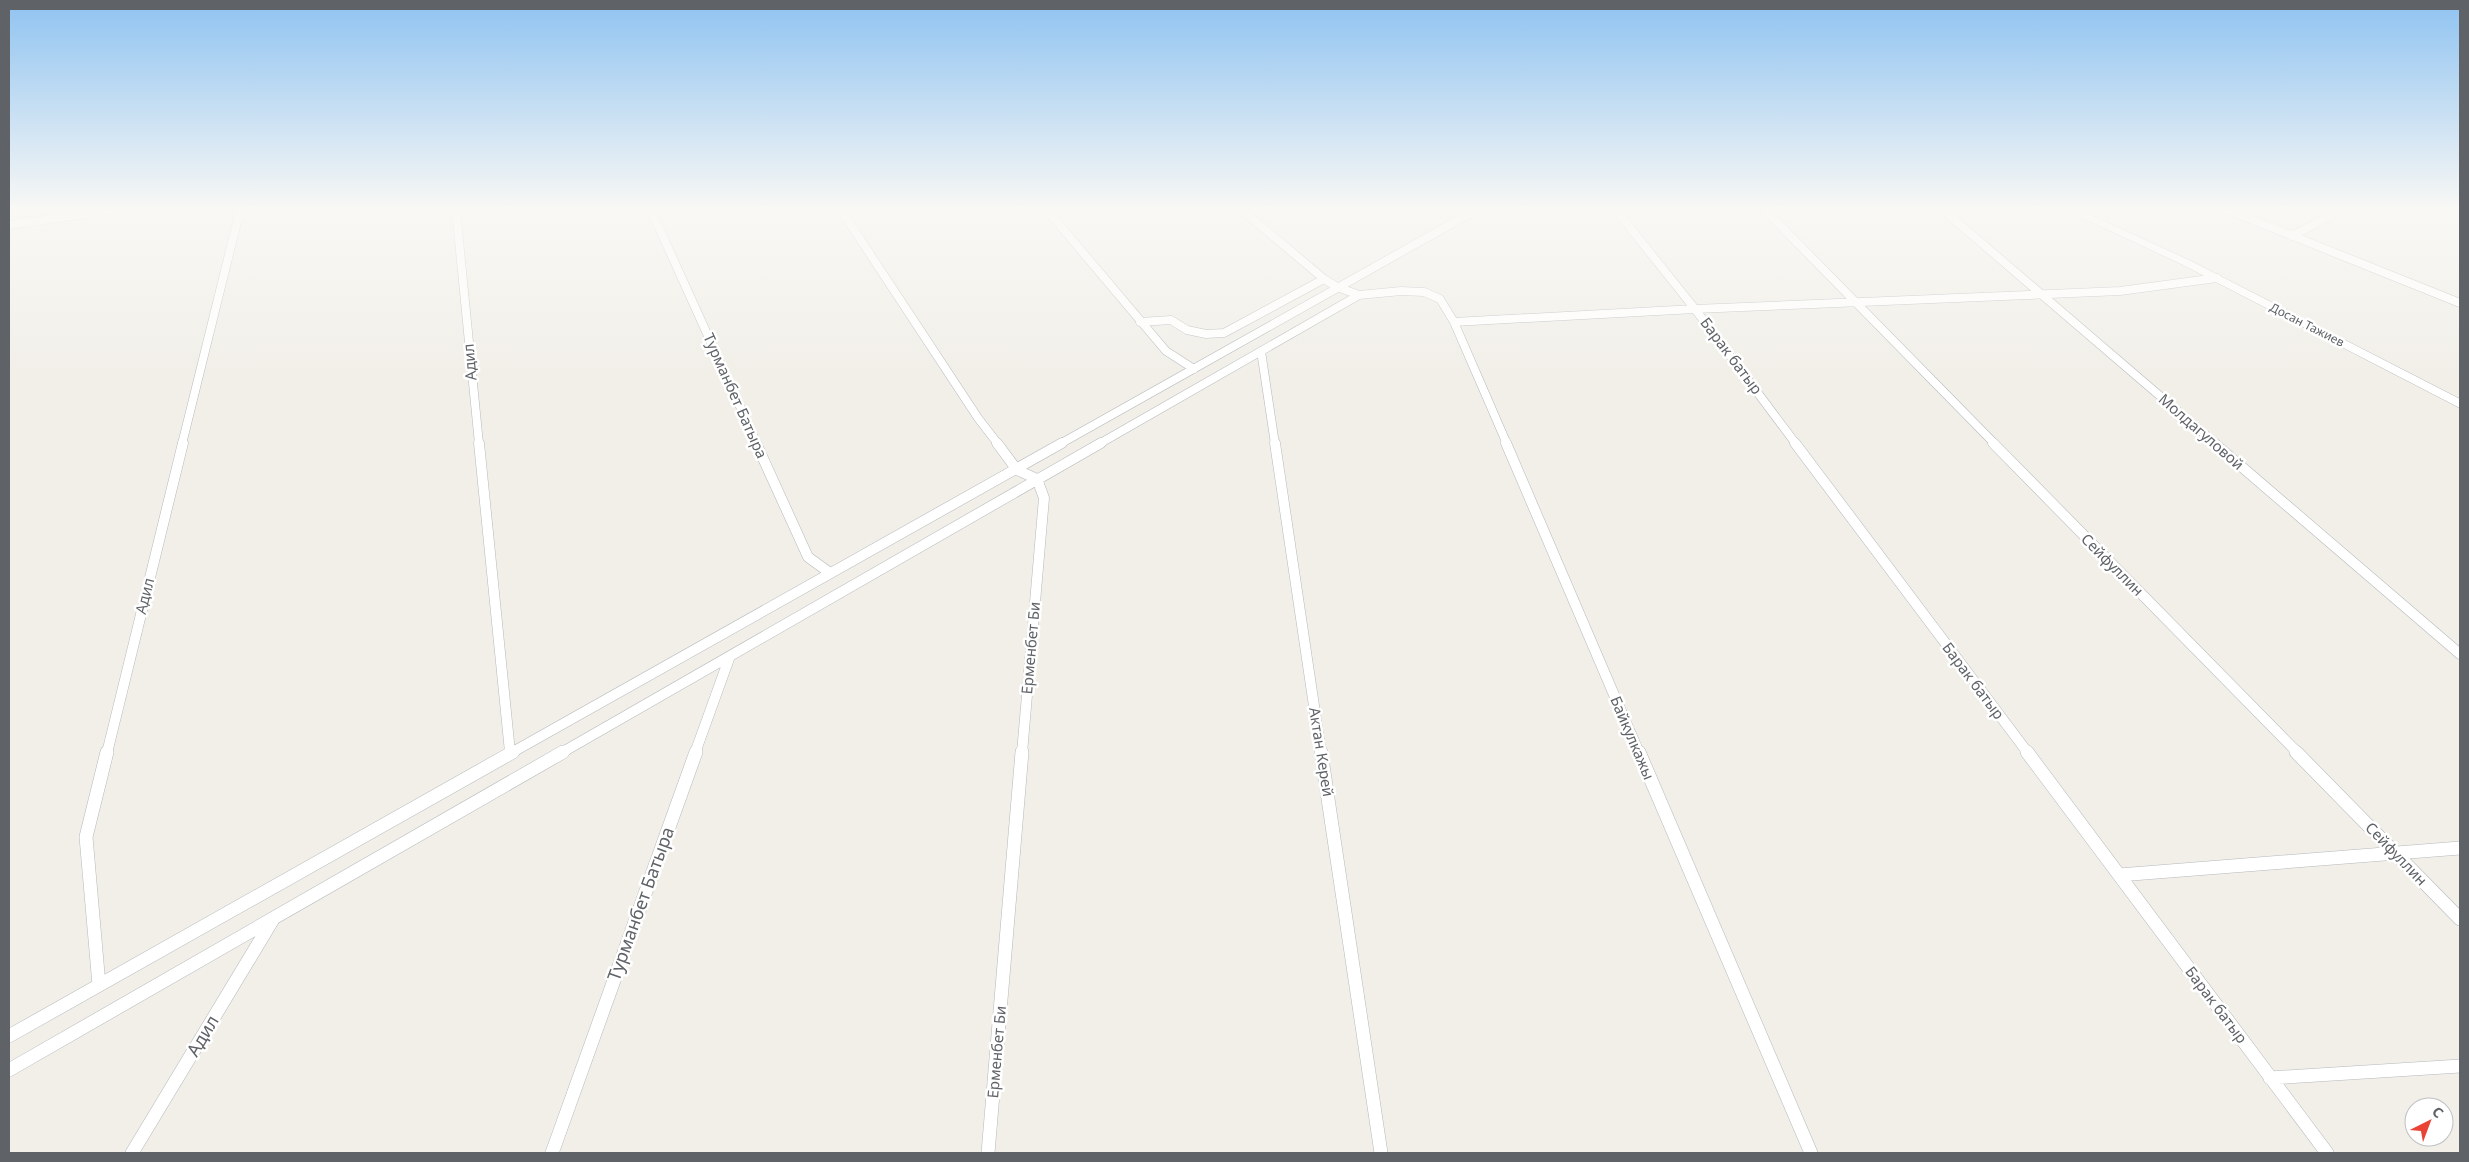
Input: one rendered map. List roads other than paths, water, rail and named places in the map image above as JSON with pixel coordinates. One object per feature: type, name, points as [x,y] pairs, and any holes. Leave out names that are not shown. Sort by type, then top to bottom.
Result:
[{"type":"street","name":"Адил","points":[[99,985],[86,837],[227,264]]},
{"type":"street","name":"Адил","points":[[461,264],[504,708],[510,752]]},
{"type":"street","name":"Турманбет Батыра","points":[[676,264],[808,557],[830,573]]},
{"type":"street","points":[[877,264],[978,418],[1017,470],[1037,479]]},
{"type":"street","points":[[1093,264],[1166,351],[1194,369]]},
{"type":"street","points":[[1306,264],[1337,287],[1359,294]]},
{"type":"street","points":[[9,1036],[510,752],[1017,470],[1378,264]]},
{"type":"street","name":"Барак батыр","points":[[1659,264],[1695,309],[2327,1153]]},
{"type":"street","name":"Сейфуллин","points":[[1817,264],[2460,920]]},
{"type":"street","name":"Молдагуловой","points":[[2006,264],[2460,654]]},
{"type":"street","name":"Досан Тажиев","points":[[2186,264],[2460,404]]},
{"type":"street","points":[[2363,264],[2460,303]]},
{"type":"street","points":[[1454,322],[1695,309],[2120,291],[2216,278]]},
{"type":"street","points":[[1140,322],[1171,320],[1187,330],[1206,334],[1224,333],[1324,279]]},
{"type":"street","name":"Байкулкажы","points":[[1359,294],[1410,290],[1430,293],[1439,298],[1454,322],[1811,1153]]},
{"type":"street","points":[[9,1070],[1359,294]]},
{"type":"street","name":"Актан Керей","points":[[1261,351],[1381,1153]]},
{"type":"street","name":"Ерменбет Би","points":[[988,1153],[1044,498],[1037,479]]},
{"type":"street","name":"Турманбет Батыра","points":[[552,1153],[730,656]]},
{"type":"street","points":[[2119,875],[2460,848]]},
{"type":"street","name":"Адил","points":[[132,1153],[274,918]]},
{"type":"street","points":[[2270,1078],[2460,1066]]}]
